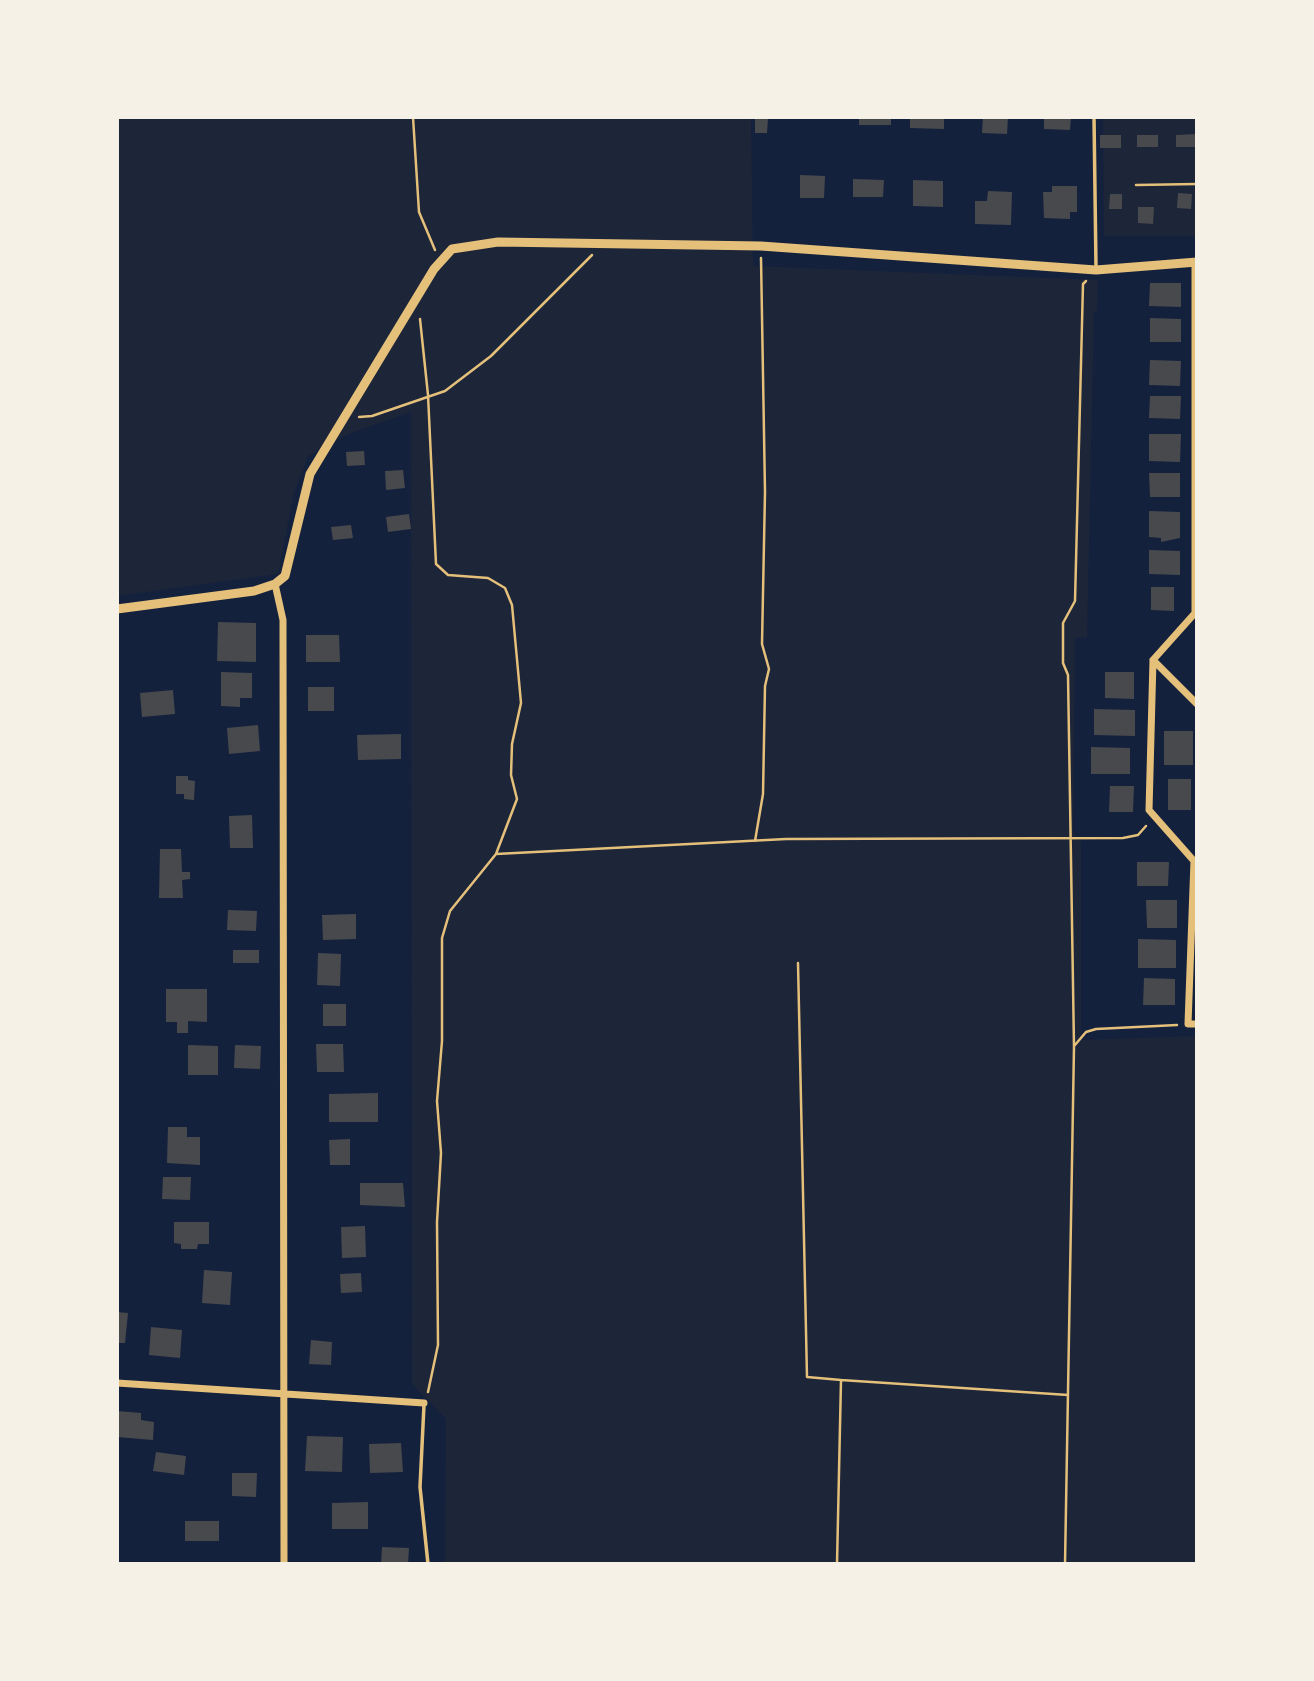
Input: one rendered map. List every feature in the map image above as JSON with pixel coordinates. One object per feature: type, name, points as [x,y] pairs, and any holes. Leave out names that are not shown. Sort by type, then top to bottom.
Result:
[{"type":"street","points":[[117,609],[254,591],[275,584],[285,576],[310,474],[441,259],[452,249],[474,244],[761,246],[1096,270],[1196,262],[1195,612],[1153,660],[1149,810],[1153,818],[1196,861],[1188,1024],[1197,1024]]},
{"type":"street","points":[[275,584],[284,620],[284,1564]]},
{"type":"street","points":[[1153,660],[1197,704]]},
{"type":"street","points":[[117,1383],[424,1403]]},
{"type":"lane","points":[[1094,117],[1096,270]]},
{"type":"lane","points":[[424,1403],[420,1487],[428,1564]]},
{"type":"path","points":[[413,117],[419,212],[430,244],[441,259]]},
{"type":"path","points":[[1136,185],[1197,184]]},
{"type":"path","points":[[348,412],[358,417],[372,416],[445,391],[491,356],[604,243]]},
{"type":"path","points":[[755,841],[763,794],[765,686],[769,669],[762,643],[765,492],[761,246]]},
{"type":"path","points":[[1065,1564],[1074,1047],[1068,675],[1063,663],[1063,623],[1075,601],[1083,284],[1096,270]]},
{"type":"path","points":[[417,299],[428,395],[436,564],[448,575],[488,578],[505,588],[512,605],[521,703],[512,744],[511,775],[517,799],[496,854],[450,911],[442,938],[442,1041],[437,1101],[441,1153],[437,1222],[438,1345],[434,1375],[424,1403]]},
{"type":"path","points":[[496,854],[755,841],[1138,835],[1153,818]]},
{"type":"path","points":[[798,963],[807,1377],[1068,1395]]},
{"type":"path","points":[[1074,1047],[1086,1032],[1096,1029],[1188,1024]]},
{"type":"path","points":[[837,1564],[841,1380]]},
{"type":"shaded area","points":[[117,117],[751,117],[753,266],[1098,280],[1097,311],[1094,311],[1087,637],[1075,638],[1073,833],[1081,842],[1081,1040],[1197,1036],[1197,1564],[445,1564],[446,1419],[412,1384],[411,412],[351,433],[308,456],[294,493],[278,574],[117,596]]},
{"type":"shaded area","points":[[1103,117],[1197,117],[1197,236],[1104,236]]},
{"type":"building","points":[[859,117],[891,117],[891,125],[859,125]]},
{"type":"building","points":[[910,117],[944,117],[944,129],[910,128]]},
{"type":"building","points":[[983,117],[1008,117],[1007,134],[982,133]]},
{"type":"building","points":[[1044,117],[1071,117],[1070,130],[1044,129]]},
{"type":"building","points":[[755,119],[768,119],[767,133],[755,133]]},
{"type":"building","points":[[1196,134],[1196,147],[1176,147],[1176,135]]},
{"type":"building","points":[[1100,135],[1121,135],[1121,148],[1100,148]]},
{"type":"building","points":[[1137,135],[1158,135],[1158,147],[1137,147]]},
{"type":"building","points":[[800,175],[825,176],[824,198],[800,198]]},
{"type":"building","points":[[853,179],[884,180],[883,197],[853,197]]},
{"type":"building","points":[[913,180],[943,181],[943,207],[913,206]]},
{"type":"building","points":[[1052,186],[1077,186],[1077,212],[1070,212],[1070,219],[1044,218],[1043,192],[1052,192]]},
{"type":"building","points":[[988,191],[1012,192],[1011,225],[975,224],[975,201],[987,201]]},
{"type":"building","points":[[1178,193],[1192,194],[1191,209],[1177,208]]},
{"type":"building","points":[[1110,194],[1122,194],[1122,209],[1109,209]]},
{"type":"building","points":[[1138,207],[1154,207],[1153,224],[1138,223]]},
{"type":"building","points":[[1150,283],[1181,283],[1181,307],[1149,306]]},
{"type":"building","points":[[1150,318],[1181,319],[1181,342],[1150,342]]},
{"type":"building","points":[[1150,360],[1181,361],[1180,386],[1149,385]]},
{"type":"building","points":[[1150,396],[1181,396],[1180,419],[1149,418]]},
{"type":"building","points":[[1149,434],[1181,434],[1180,462],[1149,461]]},
{"type":"building","points":[[364,451],[365,465],[347,466],[346,452]]},
{"type":"building","points":[[403,470],[405,488],[386,490],[385,471]]},
{"type":"building","points":[[1149,473],[1180,473],[1180,497],[1150,497]]},
{"type":"building","points":[[1149,511],[1180,512],[1180,538],[1161,542],[1161,538],[1149,537]]},
{"type":"building","points":[[409,514],[411,529],[388,532],[386,517]]},
{"type":"building","points":[[351,525],[353,538],[333,540],[331,527]]},
{"type":"building","points":[[1149,550],[1180,551],[1180,575],[1149,574]]},
{"type":"building","points":[[1151,587],[1174,587],[1174,611],[1151,610]]},
{"type":"building","points":[[218,622],[256,623],[256,662],[217,661]]},
{"type":"building","points":[[306,635],[339,635],[340,662],[306,662]]},
{"type":"building","points":[[221,672],[252,673],[252,698],[240,698],[240,707],[221,706]]},
{"type":"building","points":[[1105,672],[1134,672],[1134,699],[1105,698]]},
{"type":"building","points":[[308,687],[334,687],[334,711],[308,711]]},
{"type":"building","points":[[173,690],[175,714],[142,717],[140,693]]},
{"type":"building","points":[[1094,709],[1135,710],[1135,736],[1094,735]]},
{"type":"building","points":[[258,725],[260,751],[229,754],[227,728]]},
{"type":"building","points":[[1164,731],[1193,731],[1193,765],[1164,765]]},
{"type":"building","points":[[401,734],[401,759],[358,760],[357,735]]},
{"type":"building","points":[[1091,747],[1130,748],[1130,774],[1091,774]]},
{"type":"building","points":[[176,776],[188,776],[188,780],[195,781],[194,800],[184,799],[184,794],[176,794]]},
{"type":"building","points":[[1168,779],[1191,779],[1191,810],[1168,810]]},
{"type":"building","points":[[1110,786],[1134,786],[1133,812],[1109,812]]},
{"type":"building","points":[[252,815],[253,848],[230,848],[229,816]]},
{"type":"building","points":[[160,849],[181,849],[182,872],[190,872],[190,879],[182,880],[183,898],[159,898]]},
{"type":"building","points":[[1137,862],[1169,862],[1168,886],[1137,886]]},
{"type":"building","points":[[1146,900],[1177,900],[1177,928],[1147,928]]},
{"type":"building","points":[[228,910],[257,911],[256,931],[227,930]]},
{"type":"building","points":[[356,914],[356,939],[323,940],[322,915]]},
{"type":"building","points":[[1138,939],[1176,940],[1176,968],[1138,968]]},
{"type":"building","points":[[233,950],[259,950],[259,963],[233,963]]},
{"type":"building","points":[[318,953],[341,954],[340,986],[317,985]]},
{"type":"building","points":[[1144,978],[1175,979],[1175,1005],[1143,1005]]},
{"type":"building","points":[[166,989],[207,989],[207,1022],[188,1021],[188,1033],[177,1033],[177,1022],[166,1022]]},
{"type":"building","points":[[323,1004],[346,1004],[346,1026],[323,1026]]},
{"type":"building","points":[[316,1044],[343,1044],[344,1072],[317,1072]]},
{"type":"building","points":[[188,1045],[218,1046],[218,1075],[188,1075]]},
{"type":"building","points":[[235,1045],[261,1046],[260,1069],[234,1068]]},
{"type":"building","points":[[378,1093],[378,1122],[329,1122],[329,1094]]},
{"type":"building","points":[[168,1127],[187,1127],[187,1137],[200,1137],[200,1165],[167,1163]]},
{"type":"building","points":[[350,1139],[350,1165],[330,1165],[329,1140]]},
{"type":"building","points":[[163,1177],[191,1177],[190,1200],[162,1199]]},
{"type":"building","points":[[360,1183],[403,1183],[405,1207],[360,1205]]},
{"type":"building","points":[[174,1222],[209,1222],[209,1244],[198,1244],[197,1249],[181,1249],[181,1244],[174,1243]]},
{"type":"building","points":[[365,1226],[366,1257],[342,1258],[341,1227]]},
{"type":"building","points":[[204,1270],[232,1272],[230,1305],[202,1303]]},
{"type":"building","points":[[361,1273],[362,1292],[341,1293],[340,1274]]},
{"type":"building","points":[[117,1312],[128,1313],[125,1343],[117,1343]]},
{"type":"building","points":[[151,1327],[182,1330],[180,1358],[149,1355]]},
{"type":"building","points":[[311,1340],[332,1342],[331,1365],[309,1364]]},
{"type":"building","points":[[117,1411],[141,1413],[141,1420],[154,1422],[153,1440],[117,1437]]},
{"type":"building","points":[[307,1436],[343,1437],[342,1472],[305,1471]]},
{"type":"building","points":[[401,1443],[403,1472],[370,1473],[369,1444]]},
{"type":"building","points":[[156,1452],[186,1456],[184,1475],[153,1471]]},
{"type":"building","points":[[232,1473],[257,1473],[256,1497],[232,1496]]},
{"type":"building","points":[[368,1502],[368,1529],[332,1529],[332,1503]]},
{"type":"building","points":[[185,1521],[219,1521],[219,1541],[185,1541]]},
{"type":"building","points":[[382,1547],[409,1548],[408,1564],[381,1564]]}]
